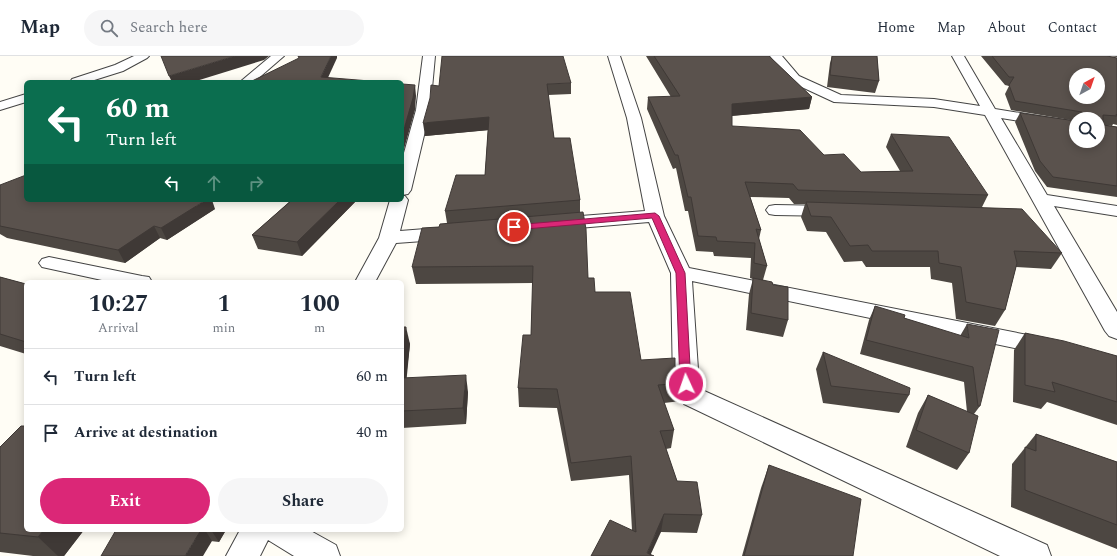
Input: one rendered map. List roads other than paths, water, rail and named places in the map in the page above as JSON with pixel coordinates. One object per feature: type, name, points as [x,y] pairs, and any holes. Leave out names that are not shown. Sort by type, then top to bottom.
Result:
[{"type":"street","points":[[82,80],[119,68],[143,56]]},
{"type":"street","points":[[248,80],[278,56]]},
{"type":"street","points":[[404,178],[413,125],[423,110],[429,56]]},
{"type":"street","points":[[614,56],[634,118],[655,216],[681,273],[686,384],[693,396],[714,408],[1035,556]]},
{"type":"street","points":[[776,56],[795,79],[839,99],[934,103],[1069,125]]},
{"type":"street","points":[[958,56],[1117,330]]},
{"type":"street","points":[[0,106],[24,99]]},
{"type":"street","points":[[1042,199],[1117,211]]},
{"type":"street","points":[[367,280],[389,238],[399,202]]},
{"type":"street","points":[[775,210],[854,212]]},
{"type":"street","points":[[538,225],[655,216]]},
{"type":"street","points":[[1029,218],[1053,218]]},
{"type":"street","points":[[389,238],[468,231]]},
{"type":"street","points":[[48,263],[132,280]]},
{"type":"street","points":[[681,273],[1070,352]]},
{"type":"street","points":[[242,556],[256,532]]},
{"type":"street","points":[[283,532],[324,556]]}]
